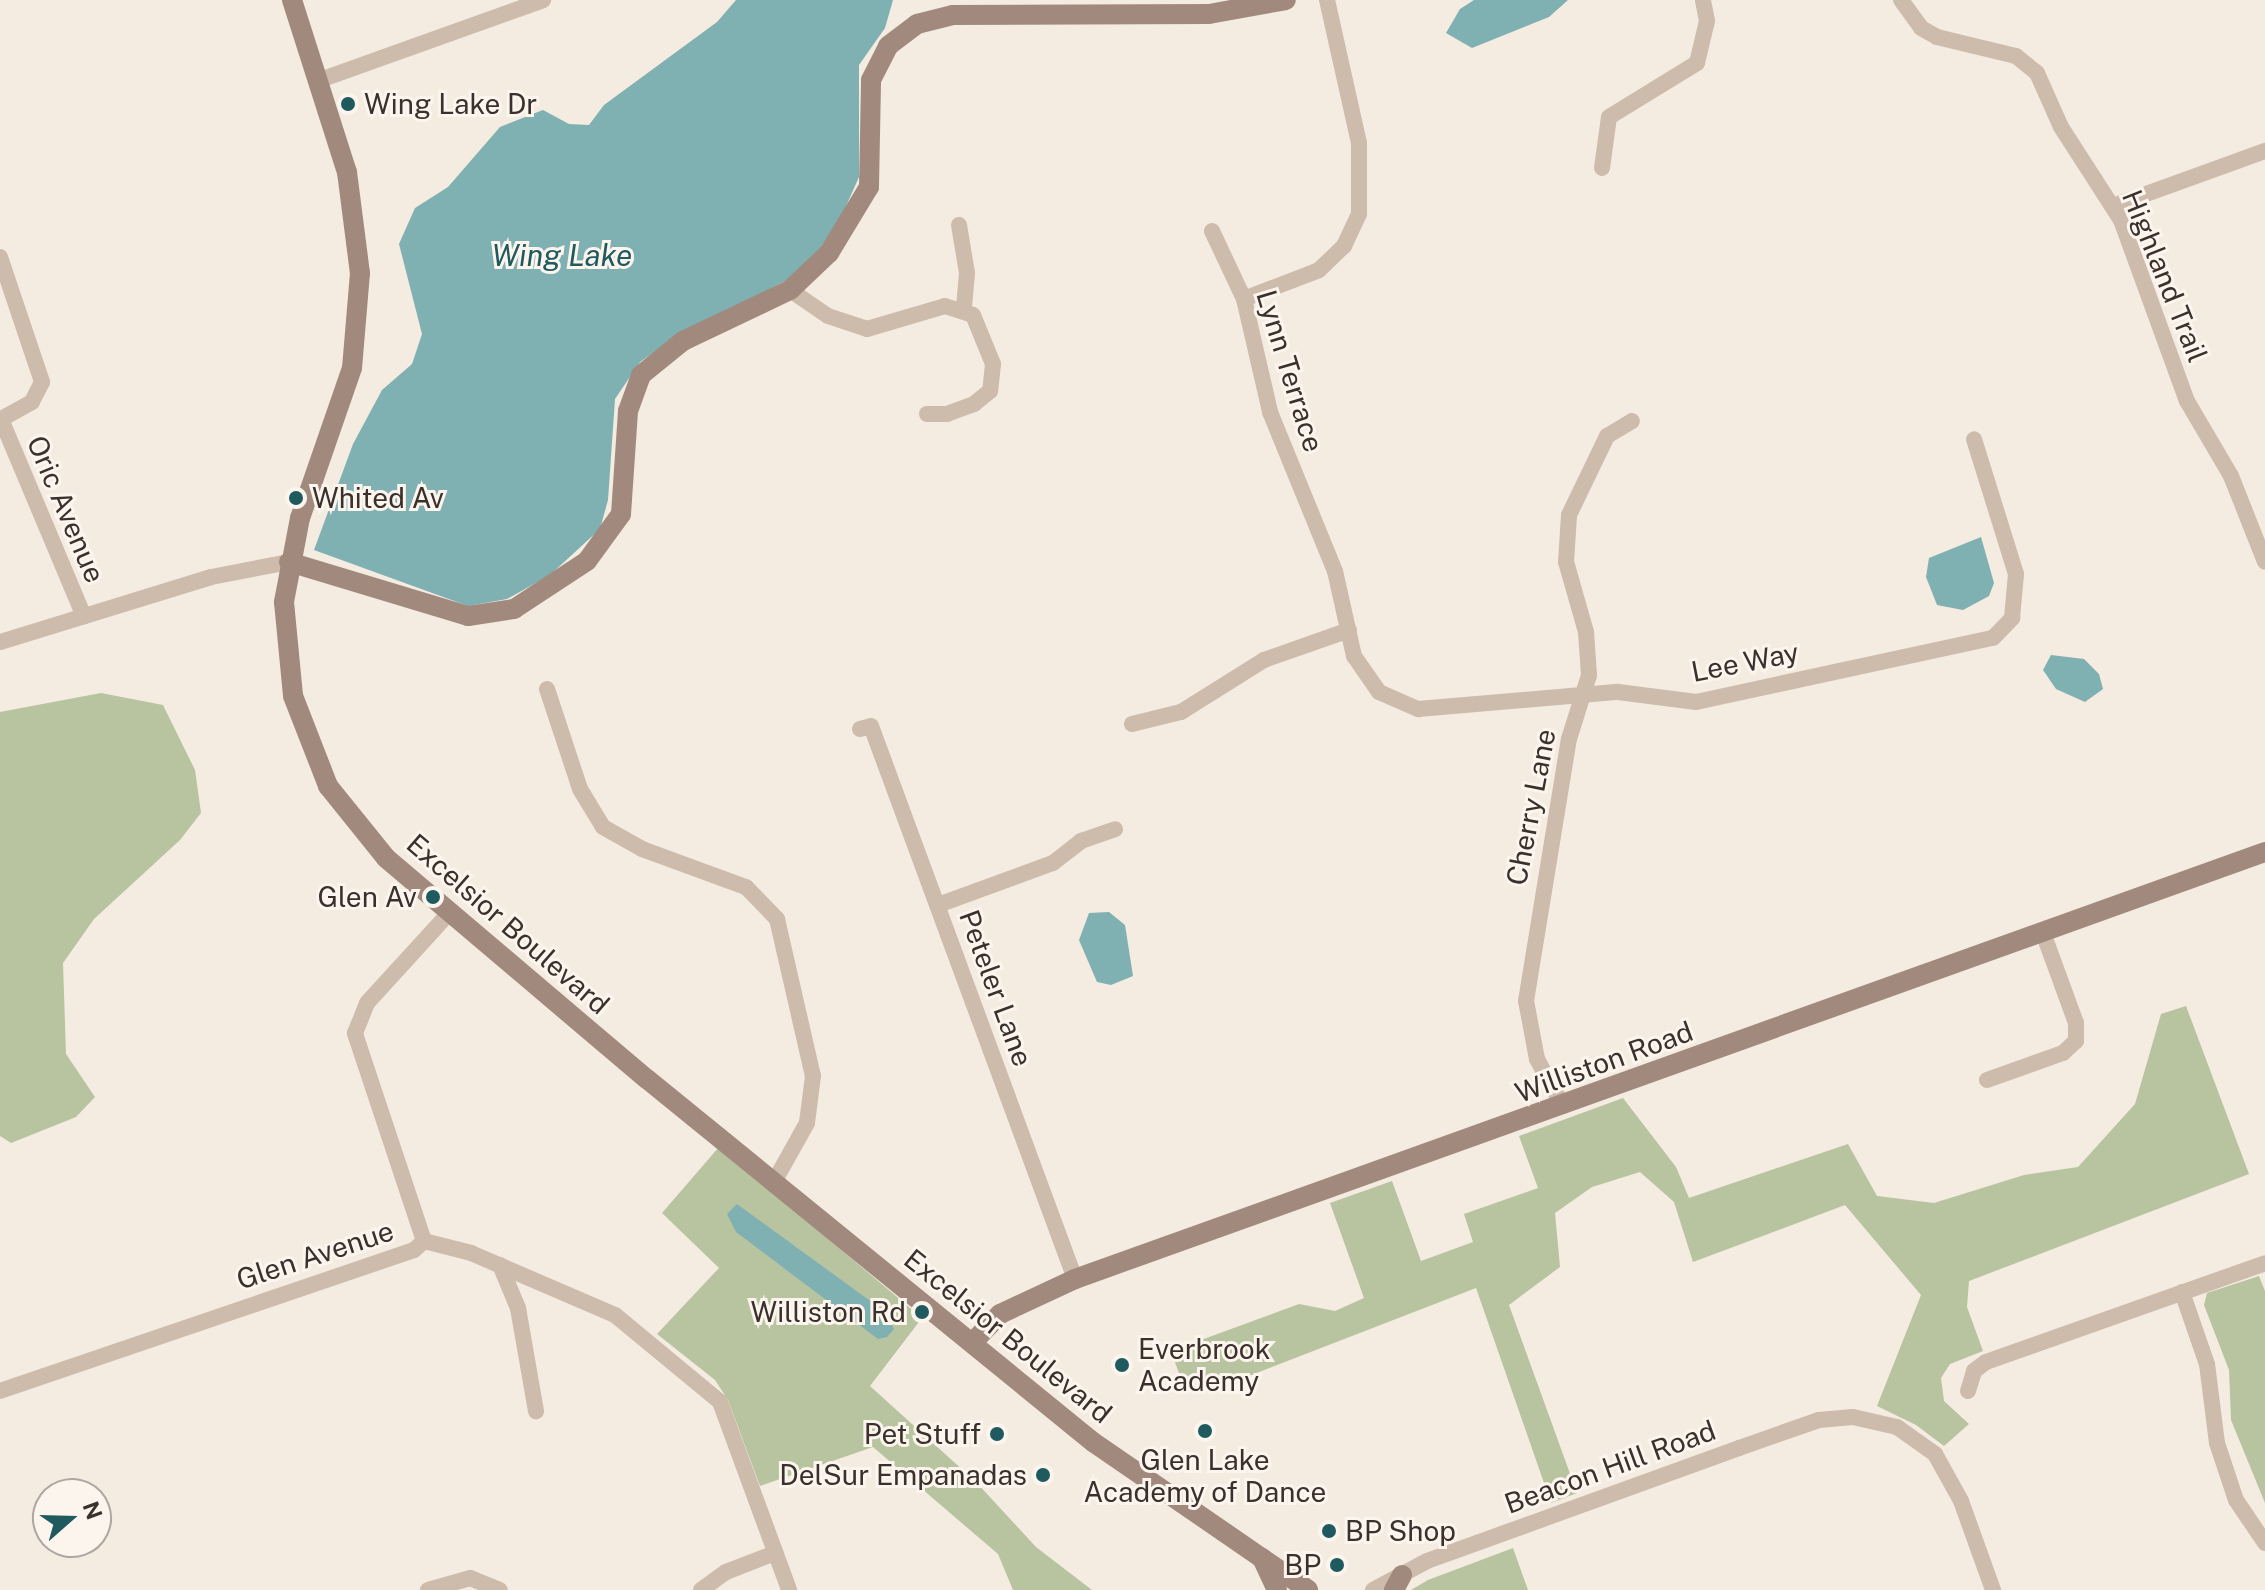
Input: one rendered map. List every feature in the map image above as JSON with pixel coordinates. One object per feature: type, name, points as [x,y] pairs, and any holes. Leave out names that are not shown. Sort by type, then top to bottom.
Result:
[{"type":"main road","name":"Excelsior Boulevard","points":[[292,0],[320,80],[358,229],[359,321],[352,368],[289,562],[287,667],[310,749],[328,786],[365,837],[774,1182],[1093,1442],[1308,1590]]},
{"type":"main road","points":[[289,562],[458,614],[501,613],[530,601],[587,561],[616,526],[625,487],[630,402],[650,364],[683,341],[790,290],[829,253],[863,201],[871,169],[871,80],[888,46],[917,24],[953,15],[1209,14],[1286,0]]},
{"type":"main road","name":"Williston Road","points":[[973,1342],[1000,1314],[1075,1279],[2265,852]]},
{"type":"main road","points":[[1262,1558],[1277,1590]]},
{"type":"street","points":[[320,80],[543,0]]},
{"type":"street","points":[[1244,299],[1319,270],[1344,246],[1359,214],[1359,143],[1327,0]]},
{"type":"street","points":[[1602,168],[1609,117],[1697,63],[1707,21],[1703,0]]},
{"type":"street","name":"Highland Trail","points":[[1901,0],[1921,28],[1937,37],[2029,62],[2061,127],[2113,206],[2187,401],[2231,476],[2265,562]]},
{"type":"street","points":[[2113,206],[2265,151]]},
{"type":"street","points":[[959,225],[967,273],[964,308]]},
{"type":"street","name":"Lynn Terrace","points":[[1212,231],[1244,299],[1270,412],[1335,571]]},
{"type":"street","name":"Oric Avenue","points":[[0,257],[42,382],[32,402],[1,419],[84,616]]},
{"type":"street","points":[[790,290],[828,316],[867,329],[945,306],[964,308],[977,322],[993,364],[990,391],[974,404],[947,414],[927,414]]},
{"type":"street","name":"Cherry Lane","points":[[1563,1106],[1537,1059],[1528,1016],[1527,972],[1569,739],[1583,697],[1588,650],[1568,581],[1569,515],[1607,436],[1632,421]]},
{"type":"street","name":"Lee Way","points":[[1335,571],[1354,656],[1364,676],[1397,703],[1440,710],[1618,692],[1696,702],[1724,698],[1993,638],[2012,618],[2016,574],[1974,439]]},
{"type":"street","points":[[0,642],[211,577],[289,562]]},
{"type":"street","points":[[1132,724],[1181,712],[1245,669],[1349,630]]},
{"type":"street","points":[[547,689],[580,789],[603,827],[642,849],[746,887],[777,919],[813,1076],[807,1123],[774,1182]]},
{"type":"street","name":"Peteler Lane","points":[[860,729],[871,726],[1075,1279]]},
{"type":"street","points":[[938,905],[1053,863],[1081,841],[1115,829]]},
{"type":"street","name":"Glen Avenue","points":[[0,1391],[414,1250],[424,1241],[355,1033],[367,1003],[451,911]]},
{"type":"street","points":[[1987,1080],[2063,1053],[2076,1041],[2076,1023],[2043,933]]},
{"type":"street","points":[[424,1241],[500,1265],[615,1315],[720,1402],[789,1590]]},
{"type":"street","points":[[1968,1391],[1974,1371],[1986,1362],[2265,1263]]},
{"type":"street","points":[[500,1265],[518,1308],[536,1411]]},
{"type":"street","points":[[2182,1292],[2207,1364],[2217,1443],[2236,1500],[2265,1543]]},
{"type":"street","name":"Beacon Hill Road","points":[[1373,1590],[1398,1583],[1427,1561],[1819,1420],[1871,1418],[1897,1427],[1935,1454],[1961,1501],[1993,1590]]},
{"type":"street","points":[[701,1590],[726,1572],[775,1553]]},
{"type":"street","points":[[428,1590],[470,1578],[500,1590]]},
{"type":"green space","points":[[101,693],[163,705],[195,770],[201,813],[180,840],[94,919],[63,963],[66,1054],[95,1097],[76,1117],[11,1143],[0,1136],[0,712]]},
{"type":"green space","points":[[2186,1006],[2249,1174],[1969,1281],[1967,1307],[1983,1351],[1950,1364],[1941,1378],[1944,1401],[1969,1424],[1944,1446],[1916,1425],[1877,1406],[1921,1295],[1845,1205],[1693,1262],[1674,1202],[1640,1172],[1592,1187],[1555,1213],[1560,1267],[1509,1305],[1577,1493],[1551,1503],[1476,1288],[1236,1381],[1181,1379],[1171,1351],[1299,1304],[1335,1311],[1364,1298],[1330,1203],[1392,1181],[1421,1261],[1473,1242],[1464,1214],[1538,1188],[1519,1136],[1623,1098],[1676,1167],[1689,1198],[1848,1144],[1877,1196],[1934,1203],[2024,1175],[2078,1167],[2135,1104],[2161,1014]]},
{"type":"green space","points":[[719,1147],[922,1318],[870,1386],[976,1482],[1036,1547],[1092,1590],[1013,1590],[998,1554],[873,1447],[760,1486],[728,1400],[715,1380],[657,1334],[719,1268],[662,1213]]},
{"type":"green space","points":[[2259,1276],[2265,1291],[2265,1503],[2231,1420],[2229,1370],[2204,1305],[2207,1293]]},
{"type":"green space","points":[[1513,1548],[1528,1590],[1411,1590],[1428,1580]]},
{"type":"water","name":"Wing Lake","points":[[736,0],[893,0],[885,28],[859,65],[859,177],[838,224],[814,256],[787,280],[671,340],[640,362],[615,399],[608,500],[600,529],[550,575],[507,599],[468,606],[314,550],[353,444],[382,390],[412,364],[422,334],[399,244],[415,208],[448,187],[500,127],[543,110],[569,124],[589,125],[604,105],[717,22]]},
{"type":"water","points":[[1474,0],[1568,0],[1549,17],[1472,48],[1446,33],[1460,9]]},
{"type":"water","points":[[1981,537],[1994,583],[1989,596],[1963,610],[1937,605],[1926,577],[1929,558]]},
{"type":"water","points":[[2051,655],[2084,659],[2099,674],[2103,689],[2085,702],[2056,689],[2043,670]]},
{"type":"water","points":[[1109,912],[1125,925],[1133,976],[1111,985],[1097,982],[1079,940],[1089,913]]},
{"type":"water","points":[[737,1204],[884,1311],[894,1329],[887,1337],[878,1339],[736,1232],[727,1214]]},
{"type":"place","name":"Wing Lake Dr","points":[[348,104]]},
{"type":"place","name":"Whited Av","points":[[296,498]]},
{"type":"place","name":"Glen Av","points":[[433,897]]},
{"type":"place","name":"Williston Rd","points":[[922,1312]]},
{"type":"place","name":"Everbrook Academy","points":[[1122,1365]]},
{"type":"place","name":"Glen Lake Academy of Dance","points":[[1205,1431]]},
{"type":"place","name":"Pet Stuff","points":[[997,1434]]},
{"type":"place","name":"DelSur Empanadas","points":[[1043,1475]]},
{"type":"place","name":"BP Shop","points":[[1329,1531]]},
{"type":"place","name":"BP","points":[[1337,1565]]}]
